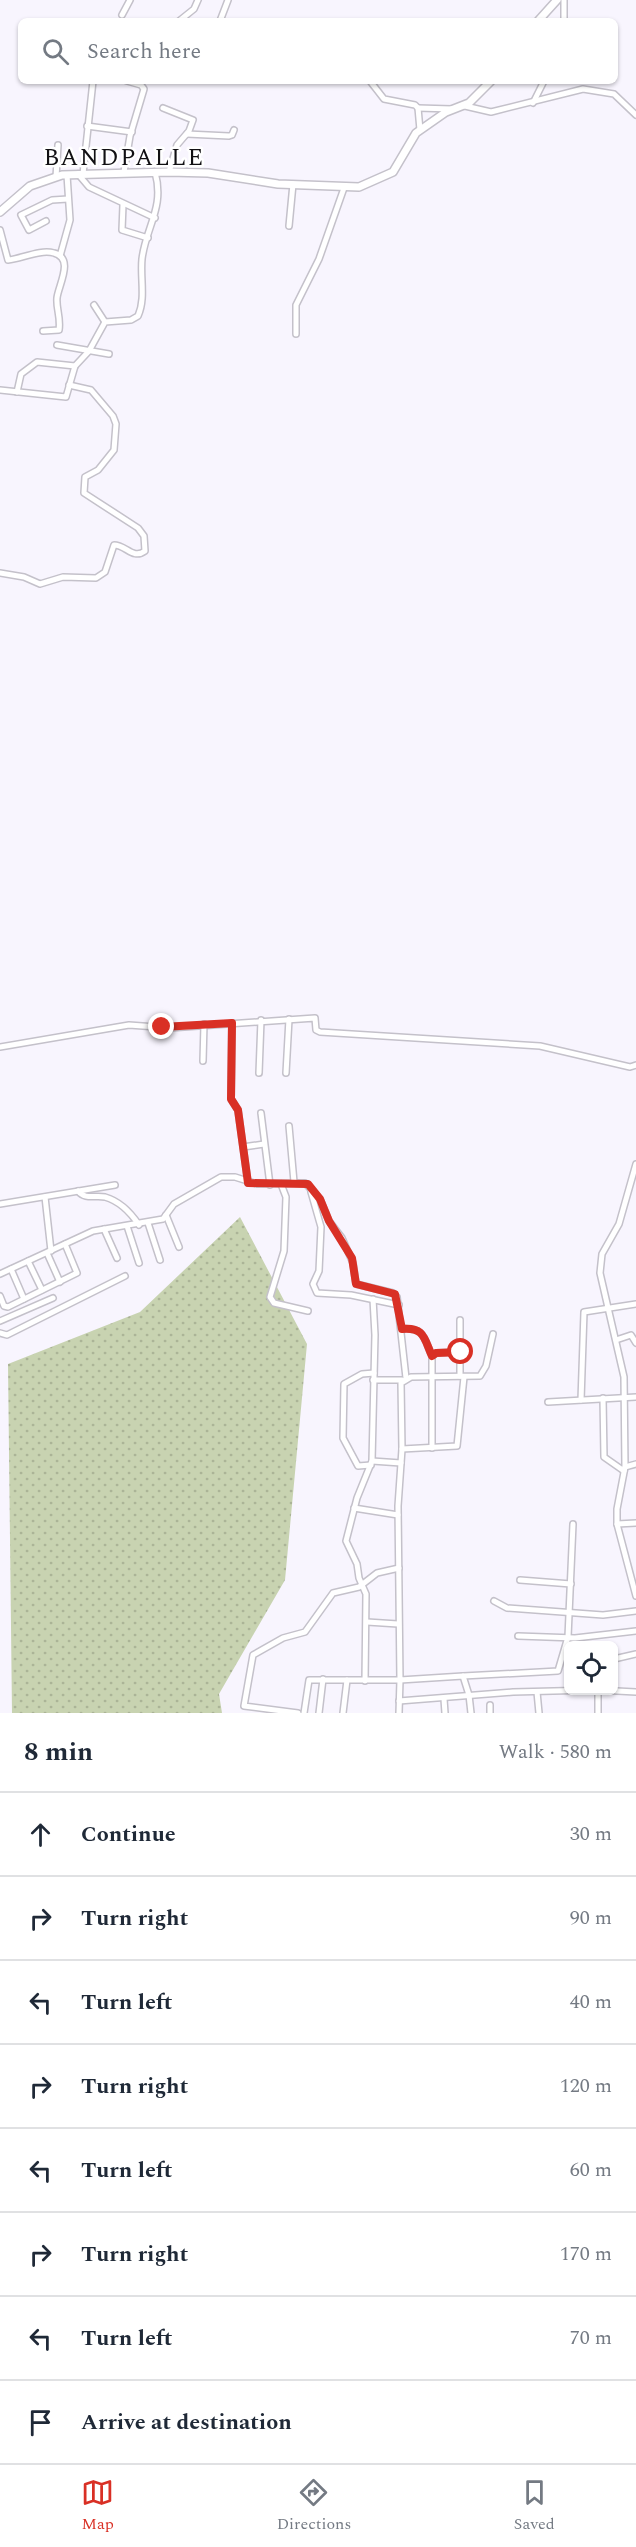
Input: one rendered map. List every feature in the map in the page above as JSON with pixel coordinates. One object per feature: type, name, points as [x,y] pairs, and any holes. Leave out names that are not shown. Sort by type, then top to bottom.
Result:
[{"type":"street","points":[[122,15],[130,0]]},
{"type":"street","points":[[183,18],[194,9],[198,0]]},
{"type":"street","points":[[221,18],[228,0]]},
{"type":"street","points":[[541,18],[557,0]]},
{"type":"street","points":[[564,0],[564,18]]},
{"type":"street","points":[[93,84],[81,174],[90,188],[155,218]]},
{"type":"street","points":[[124,172],[144,84]]},
{"type":"street","points":[[372,84],[384,99],[412,104],[418,108],[453,110]]},
{"type":"street","points":[[0,212],[25,189],[56,177],[81,174],[208,173],[253,182],[359,187],[393,172],[411,139],[420,130],[453,110],[465,106],[488,84]]},
{"type":"street","points":[[533,103],[542,84]]},
{"type":"street","points":[[465,106],[490,112],[533,103],[575,90],[599,90],[614,94],[636,115]]},
{"type":"street","points":[[163,108],[193,119],[187,134],[177,145],[169,172]]},
{"type":"street","points":[[418,108],[420,130]]},
{"type":"street","points":[[87,126],[132,132]]},
{"type":"street","points":[[187,134],[229,136],[234,130]]},
{"type":"street","points":[[56,177],[58,146]]},
{"type":"street","points":[[105,322],[131,320],[138,316],[142,295],[142,258],[155,218],[159,195],[155,172]]},
{"type":"street","points":[[43,332],[59,330],[61,316],[57,296],[65,267],[60,256],[62,241],[69,225],[67,175]]},
{"type":"street","points":[[289,226],[293,184]]},
{"type":"street","points":[[296,334],[296,305],[319,259],[344,188]]},
{"type":"street","points":[[46,221],[29,230],[21,215],[52,200],[68,199]]},
{"type":"street","points":[[123,205],[122,230],[148,238]]},
{"type":"street","points":[[0,230],[8,260],[50,252],[60,256]]},
{"type":"street","points":[[94,305],[105,322]]},
{"type":"street","points":[[0,390],[64,397],[75,366],[89,351],[105,322]]},
{"type":"street","points":[[57,345],[109,354]]},
{"type":"street","points":[[17,392],[21,374],[37,362],[75,366]]},
{"type":"street","points":[[0,573],[24,577],[40,584],[63,577],[96,578],[105,573],[114,545],[120,545],[132,554],[142,554],[145,551],[144,536],[138,528],[83,492],[85,477],[98,470],[114,450],[116,424],[113,416],[91,390],[69,385]]},
{"type":"street","points":[[286,1073],[289,1019]]},
{"type":"street","points":[[0,1047],[129,1025],[170,1028],[261,1020],[315,1019],[316,1030],[320,1032],[540,1046],[630,1067],[636,1065]]},
{"type":"street","points":[[259,1073],[261,1020]]},
{"type":"street","points":[[232,1023],[231,1099],[238,1110],[248,1183]]},
{"type":"street","points":[[203,1061],[204,1024]]},
{"type":"street","points":[[261,1113],[270,1185]]},
{"type":"street","points":[[289,1126],[294,1182]]},
{"type":"street","points":[[243,1147],[264,1144]]},
{"type":"street","points":[[636,1164],[619,1224],[601,1257],[600,1275],[616,1340],[626,1397],[625,1469],[616,1524],[636,1596]]},
{"type":"street","points":[[0,1274],[104,1229],[148,1223],[166,1215],[174,1204],[221,1177],[235,1177],[248,1183],[270,1185],[305,1183],[310,1188],[352,1258],[356,1284],[395,1294],[399,1305],[404,1379],[398,1515],[399,1713]]},
{"type":"street","points":[[281,1184],[286,1197],[284,1251],[270,1297],[274,1303],[308,1311]]},
{"type":"street","points":[[0,1204],[115,1185]]},
{"type":"street","points":[[310,1188],[321,1227],[319,1271],[314,1284],[315,1289],[321,1295],[351,1295],[399,1305]]},
{"type":"street","points":[[78,1191],[85,1197],[102,1196],[115,1201],[133,1215],[139,1225]]},
{"type":"street","points":[[45,1197],[49,1252],[60,1281]]},
{"type":"street","points":[[166,1215],[179,1247]]},
{"type":"street","points":[[148,1223],[160,1260]]},
{"type":"street","points":[[127,1226],[140,1263]]},
{"type":"street","points":[[104,1229],[117,1258]]},
{"type":"street","points":[[0,1296],[6,1307],[77,1272],[65,1244]]},
{"type":"street","points":[[28,1261],[42,1290]]},
{"type":"street","points":[[11,1269],[24,1299]]},
{"type":"street","points":[[0,1333],[7,1335],[28,1327],[124,1276]]},
{"type":"street","points":[[0,1322],[53,1298]]},
{"type":"street","points":[[365,1681],[366,1594],[361,1586],[358,1566],[346,1541],[354,1508],[371,1463],[374,1377],[373,1299]]},
{"type":"street","points":[[581,1400],[583,1315],[586,1311],[636,1304]]},
{"type":"street","points":[[402,1449],[454,1447],[458,1443],[462,1377],[460,1320]]},
{"type":"street","points":[[402,1329],[414,1328],[420,1331],[432,1356],[432,1448]]},
{"type":"street","points":[[401,1463],[371,1463],[358,1466],[344,1441],[344,1384],[362,1374],[404,1379],[474,1378],[483,1373],[493,1334]]},
{"type":"street","points":[[616,1340],[631,1335],[636,1343]]},
{"type":"street","points":[[432,1356],[436,1353],[461,1352]]},
{"type":"street","points":[[548,1402],[636,1397]]},
{"type":"street","points":[[603,1398],[604,1457],[625,1469]]},
{"type":"street","points":[[625,1469],[636,1464]]},
{"type":"street","points":[[354,1508],[398,1515]]},
{"type":"street","points":[[616,1524],[636,1523]]},
{"type":"street","points":[[304,1713],[309,1680],[400,1680],[509,1672],[556,1672],[568,1637],[573,1524]]},
{"type":"street","points":[[298,1713],[244,1706],[253,1655],[283,1638],[304,1632],[333,1593],[361,1586],[377,1573],[399,1568]]},
{"type":"street","points":[[520,1580],[571,1584]]},
{"type":"street","points":[[494,1601],[507,1608],[603,1615],[636,1611]]},
{"type":"street","points":[[367,1622],[398,1624]]},
{"type":"street","points":[[518,1636],[568,1637],[636,1631]]},
{"type":"street","points":[[618,1658],[636,1654]]},
{"type":"street","points":[[463,1676],[470,1695],[471,1713]]},
{"type":"street","points":[[319,1713],[323,1679]]},
{"type":"street","points":[[344,1713],[346,1680]]},
{"type":"street","points":[[537,1692],[539,1713]]},
{"type":"street","points":[[399,1701],[470,1695],[564,1692]]},
{"type":"street","points":[[618,1692],[636,1692]]},
{"type":"street","points":[[597,1695],[598,1713]]},
{"type":"street","points":[[444,1699],[445,1713]]},
{"type":"street","points":[[490,1705],[490,1713]]},
{"type":"green space","points":[[240,1217],[307,1344],[285,1580],[219,1694],[222,1713],[12,1713],[8,1364],[140,1312]]},
{"type":"district","name":"BANDPALLE","points":[[124,158]]},
{"type":"route","points":[[162,1027],[232,1023],[231,1099],[238,1110],[248,1183],[270,1185],[300,1182],[308,1184],[320,1199],[329,1221],[342,1238],[352,1258],[354,1282],[360,1287],[395,1294],[399,1300],[402,1329],[417,1328],[432,1356],[436,1353],[461,1352]]}]
